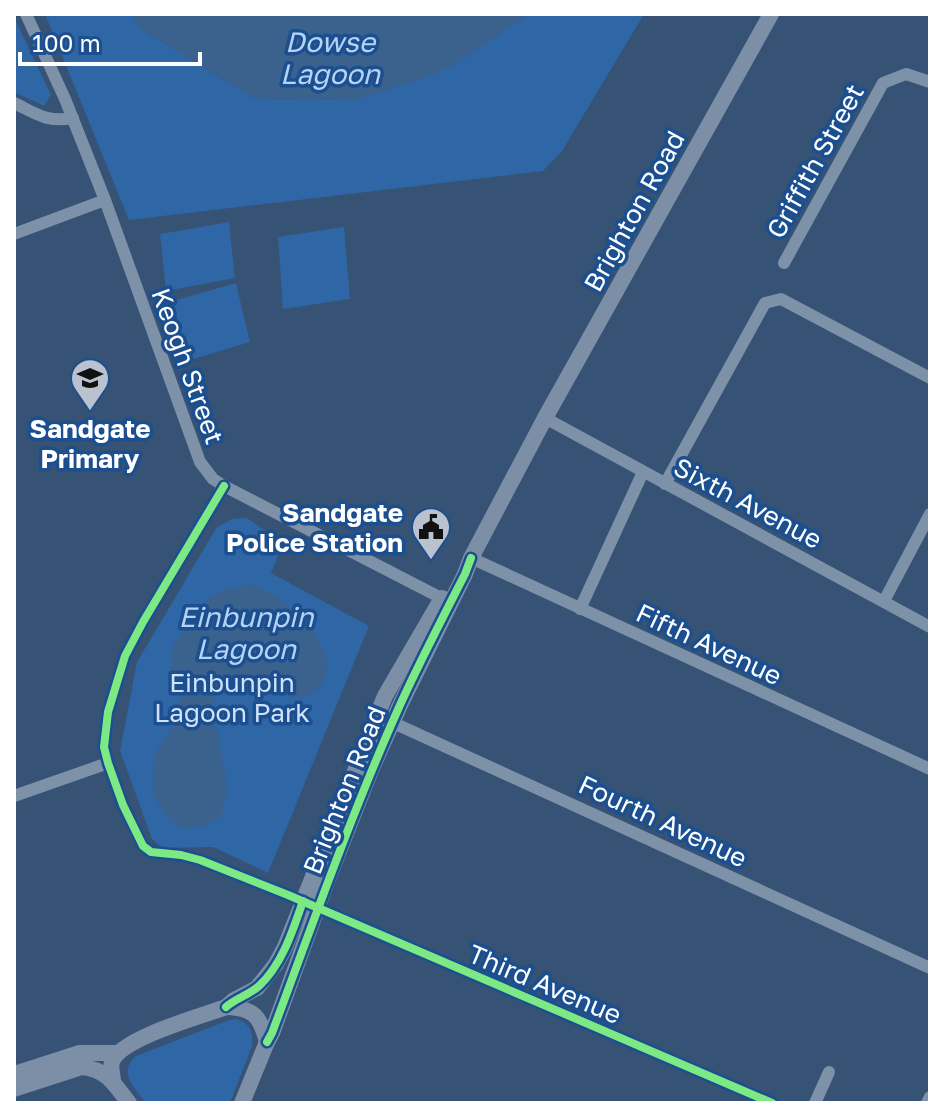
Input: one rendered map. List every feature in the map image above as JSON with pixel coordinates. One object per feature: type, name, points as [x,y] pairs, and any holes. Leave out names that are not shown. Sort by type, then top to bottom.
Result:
[{"type":"main road","name":"Brighton Road","points":[[118,1053],[133,1041],[226,1007],[257,988],[285,947],[333,867],[385,719],[446,600],[771,14]]},
{"type":"main road","name":"Brighton Road","points":[[242,1103],[272,1033],[311,904]]},
{"type":"main road","points":[[226,1007],[244,1008],[254,1013],[261,1022],[267,1042]]},
{"type":"main road","points":[[19,1069],[79,1053],[118,1053]]},
{"type":"main road","points":[[113,1081],[113,1061],[118,1053]]},
{"type":"main road","points":[[14,1089],[82,1067],[93,1068],[113,1081],[129,1103]]},
{"type":"street","name":"Keogh Street","points":[[26,14],[73,118],[205,471],[224,486],[446,600]]},
{"type":"street","name":"Griffith Street","points":[[784,263],[883,83],[906,74],[930,82]]},
{"type":"street","points":[[14,103],[50,119],[73,118]]},
{"type":"street","points":[[14,234],[105,200]]},
{"type":"street","points":[[665,484],[765,303],[781,299],[930,378]]},
{"type":"street","name":"Sixth Avenue","points":[[545,418],[929,623]]},
{"type":"street","points":[[580,609],[643,472]]},
{"type":"street","points":[[14,796],[108,763],[104,747],[108,712],[125,656],[224,486]]},
{"type":"street","points":[[884,601],[930,514]]},
{"type":"street","name":"Fifth Avenue","points":[[471,558],[930,769]]},
{"type":"street","name":"Fourth Avenue","points":[[385,719],[930,968]]},
{"type":"street","name":"Third Avenue","points":[[108,763],[134,830],[143,846],[151,852],[200,860],[311,904],[772,1103]]},
{"type":"street","points":[[815,1103],[829,1072]]},
{"type":"street","points":[[927,1103],[930,1097]]},
{"type":"green space","points":[[45,14],[132,14],[140,28],[254,98],[354,100],[455,64],[528,14],[644,14],[562,151],[543,171],[129,220]]},
{"type":"green space","points":[[14,17],[51,95],[44,106],[14,92]]},
{"type":"green space","points":[[229,222],[235,278],[166,291],[160,234]]},
{"type":"green space","points":[[344,227],[350,299],[283,309],[278,237]]},
{"type":"green space","points":[[236,283],[250,342],[187,361],[173,301]]},
{"type":"green space","name":"Einbunpin Lagoon Park","points":[[247,518],[283,543],[271,573],[369,626],[268,873],[213,847],[163,848],[152,839],[120,751],[137,662],[217,527],[233,519]]},
{"type":"green space","points":[[237,1019],[250,1029],[252,1046],[230,1103],[146,1103],[128,1074],[128,1068],[136,1056]]},
{"type":"water","name":"Dowse Lagoon","points":[[132,14],[528,14],[455,64],[423,79],[354,100],[254,98],[140,28]]},
{"type":"water","name":"Einbunpin Lagoon","points":[[250,584],[277,596],[311,628],[328,665],[323,684],[310,695],[291,698],[255,678],[235,678],[221,688],[212,704],[227,784],[226,800],[220,817],[204,826],[187,829],[172,823],[154,797],[152,784],[155,754],[178,718],[179,696],[171,670],[173,645],[191,623],[200,605],[221,591]]},
{"type":"cycle path","points":[[224,486],[125,656],[108,712],[104,747],[108,763],[123,805],[143,846],[151,852],[200,860],[288,895],[772,1103]]},
{"type":"cycle path","points":[[267,1042],[382,745],[471,558]]},
{"type":"cycle path","points":[[226,1007],[267,978],[286,946],[303,901]]},
{"type":"place","name":"Sandgate Primary","points":[[90,412]]},
{"type":"place","name":"Sandgate Police Station","points":[[431,561]]}]
